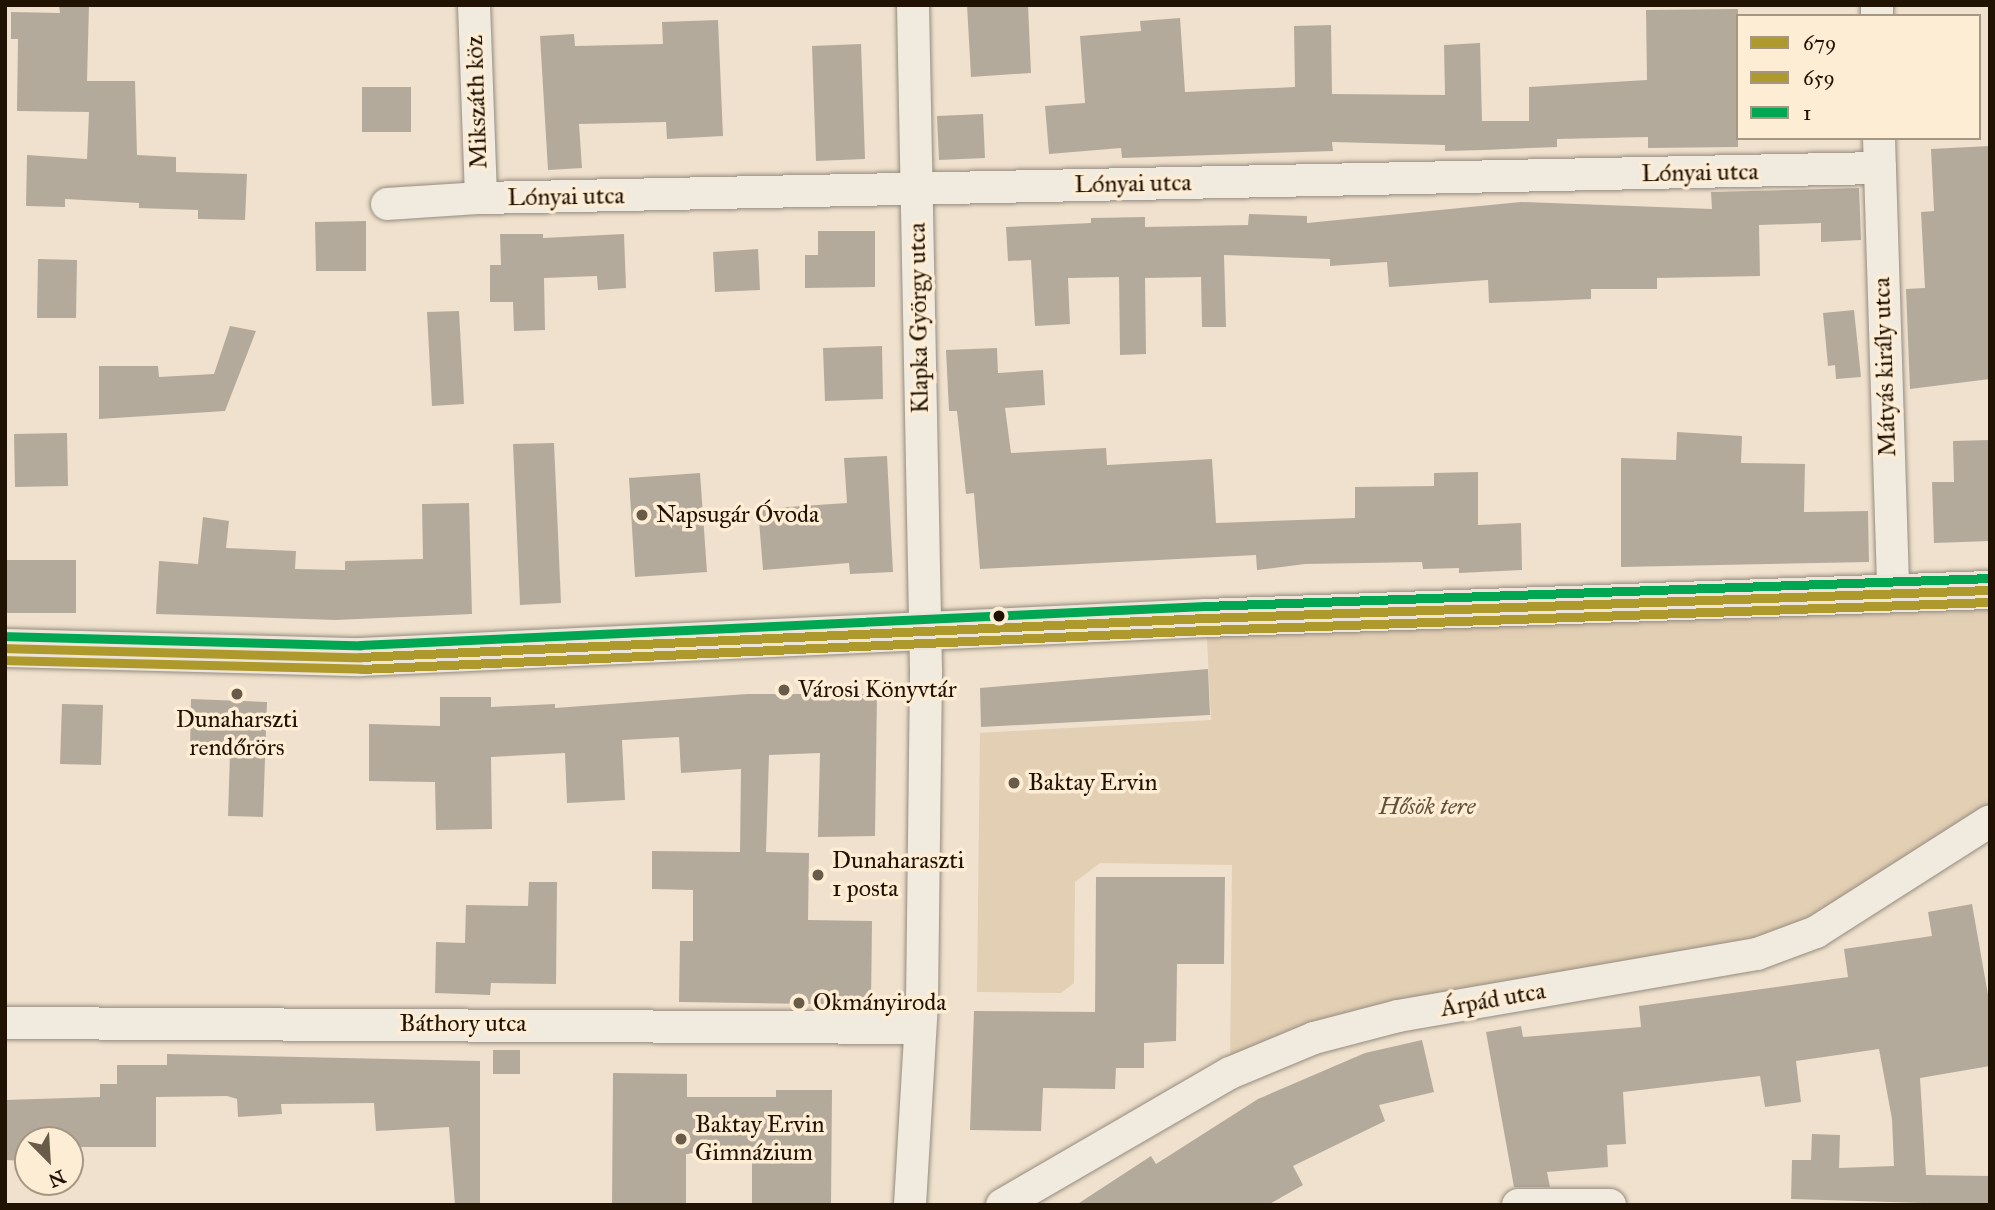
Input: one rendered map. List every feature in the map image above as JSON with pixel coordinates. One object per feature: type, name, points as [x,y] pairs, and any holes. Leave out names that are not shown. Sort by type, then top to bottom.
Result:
[{"type":"main road","points":[[5,648],[360,657],[925,631],[1990,590]]},
{"type":"street","name":"Mikszáth köz","points":[[474,5],[481,198]]},
{"type":"street","name":"Klapka György utca","points":[[910,1205],[920,1028],[925,631],[913,5]]},
{"type":"street","name":"Lónyai utca","points":[[387,205],[481,198],[916,190],[1879,153]]},
{"type":"street","name":"Mátyás király utca","points":[[1879,153],[1893,595]]},
{"type":"street","name":"Árpád utca","points":[[1002,1205],[1230,1073],[1314,1038],[1398,1016],[1757,954],[1816,932],[1990,821]]},
{"type":"street","name":"Báthory utca","points":[[5,1023],[920,1028]]},
{"type":"street","points":[[1518,1205],[1610,1205]]},
{"type":"green space","name":"Hősök tere","points":[[1990,575],[1990,821],[1816,932],[1398,1016],[1230,1073],[1232,865],[1100,863],[1075,882],[1074,983],[1061,993],[977,992],[980,733],[1211,720],[1206,618]]},
{"type":"building","points":[[59,5],[89,5],[87,81],[135,81],[137,155],[176,157],[176,172],[247,174],[245,220],[198,219],[198,210],[139,208],[139,203],[65,199],[65,207],[26,206],[27,155],[87,159],[89,112],[17,111],[18,39],[11,39],[11,12],[60,13]]},
{"type":"building","points":[[967,5],[1028,5],[1031,73],[971,77]]},
{"type":"building","points":[[1738,9],[1738,147],[1648,148],[1648,137],[1557,139],[1557,147],[1483,150],[1445,151],[1445,145],[1332,142],[1333,151],[1122,158],[1121,148],[1049,154],[1045,106],[1085,103],[1080,36],[1141,31],[1140,21],[1180,18],[1185,92],[1295,87],[1294,26],[1331,25],[1332,94],[1445,95],[1444,45],[1480,43],[1482,121],[1529,121],[1529,87],[1647,80],[1646,10]]},
{"type":"building","points":[[718,20],[723,136],[667,139],[666,122],[579,124],[582,168],[548,170],[540,36],[574,34],[575,46],[663,44],[662,22]]},
{"type":"building","points":[[861,44],[865,159],[816,161],[812,46]]},
{"type":"building","points":[[362,87],[411,87],[411,132],[362,132]]},
{"type":"building","points":[[983,114],[985,158],[939,160],[937,116]]},
{"type":"building","points":[[1990,146],[1990,379],[1910,389],[1906,289],[1925,288],[1921,212],[1934,211],[1931,149]]},
{"type":"building","points":[[1859,188],[1861,240],[1821,242],[1821,223],[1759,225],[1760,276],[1657,278],[1657,289],[1591,289],[1591,299],[1489,303],[1488,280],[1389,287],[1387,262],[1330,266],[1330,259],[1224,255],[1226,327],[1202,327],[1201,277],[1145,278],[1146,354],[1120,355],[1119,277],[1068,278],[1070,324],[1035,326],[1031,260],[1008,261],[1006,227],[1091,223],[1091,218],[1145,217],[1145,227],[1248,225],[1249,214],[1307,216],[1307,223],[1521,202],[1712,209],[1711,192]]},
{"type":"building","points":[[366,221],[366,271],[316,271],[315,222]]},
{"type":"building","points":[[818,231],[875,231],[875,287],[805,288],[805,255],[818,255]]},
{"type":"building","points":[[500,234],[543,234],[543,238],[624,234],[626,288],[598,290],[597,276],[544,278],[545,330],[514,331],[513,302],[490,302],[490,265],[501,265]]},
{"type":"building","points":[[758,249],[760,290],[715,292],[713,252]]},
{"type":"building","points":[[38,259],[77,260],[76,318],[37,318]]},
{"type":"building","points":[[1854,310],[1861,377],[1836,379],[1835,365],[1828,366],[1823,313]]},
{"type":"building","points":[[459,311],[464,404],[432,406],[427,312]]},
{"type":"building","points":[[230,326],[256,331],[225,411],[99,419],[99,366],[158,366],[159,377],[214,374]]},
{"type":"building","points":[[882,346],[883,399],[825,401],[823,348]]},
{"type":"building","points":[[997,348],[998,373],[1043,370],[1045,405],[1005,408],[1011,453],[1106,448],[1107,465],[1212,459],[1216,523],[1355,518],[1355,487],[1434,486],[1434,473],[1478,472],[1478,525],[1521,523],[1522,570],[1459,573],[1459,568],[1423,569],[1422,562],[1305,564],[1257,570],[1256,555],[980,569],[974,493],[966,494],[957,411],[949,411],[946,350]]},
{"type":"building","points":[[1677,432],[1742,436],[1741,463],[1805,464],[1804,512],[1868,511],[1869,562],[1621,567],[1621,458],[1676,460]]},
{"type":"building","points":[[67,433],[68,486],[15,487],[14,434]]},
{"type":"building","points":[[1990,440],[1990,541],[1934,543],[1932,482],[1954,482],[1953,441]]},
{"type":"building","points":[[554,443],[561,603],[520,605],[513,444]]},
{"type":"building","points":[[887,456],[893,572],[850,574],[849,563],[763,570],[758,509],[847,503],[844,458]]},
{"type":"building","points":[[700,473],[707,572],[635,577],[629,478]]},
{"type":"building","points":[[469,503],[472,614],[335,620],[156,614],[159,561],[198,564],[203,517],[229,521],[226,548],[296,551],[295,569],[345,570],[345,561],[423,559],[422,504]]},
{"type":"building","points":[[5,560],[76,560],[76,613],[5,613]]},
{"type":"building","points":[[1208,669],[1210,715],[981,727],[980,688]]},
{"type":"building","points":[[747,694],[877,694],[875,836],[818,837],[820,753],[769,755],[766,852],[809,853],[808,920],[872,921],[871,1005],[679,1002],[680,941],[693,941],[693,890],[652,889],[652,851],[740,852],[741,769],[681,773],[679,737],[622,740],[625,800],[567,803],[565,753],[491,757],[492,829],[436,830],[435,782],[369,781],[369,724],[440,726],[440,697],[491,697],[491,707],[555,704],[555,708]]},
{"type":"building","points":[[191,699],[267,702],[263,817],[228,816],[230,754],[190,753]]},
{"type":"building","points":[[62,704],[103,705],[101,765],[60,764]]},
{"type":"building","points":[[1096,877],[1225,877],[1224,964],[1177,964],[1176,1041],[1144,1043],[1144,1068],[1116,1068],[1115,1089],[1043,1088],[1041,1131],[970,1130],[974,1011],[1095,1012]]},
{"type":"building","points":[[529,882],[557,882],[556,984],[491,983],[490,995],[435,993],[436,942],[465,943],[466,905],[528,906]]},
{"type":"building","points":[[1972,904],[1990,1006],[1990,1066],[1920,1078],[1926,1175],[1990,1176],[1990,1205],[1791,1199],[1792,1160],[1811,1160],[1812,1134],[1840,1135],[1839,1168],[1894,1166],[1892,1119],[1879,1049],[1796,1061],[1801,1102],[1765,1107],[1760,1076],[1623,1092],[1626,1144],[1607,1145],[1608,1167],[1547,1172],[1550,1187],[1514,1187],[1486,1032],[1521,1026],[1523,1037],[1641,1027],[1639,1006],[1848,977],[1844,949],[1932,936],[1928,912]]},
{"type":"building","points":[[1422,1040],[1434,1092],[1379,1105],[1385,1121],[1293,1166],[1303,1185],[1268,1205],[1076,1205],[1151,1156],[1156,1164],[1258,1099],[1365,1053]]},
{"type":"building","points":[[493,1050],[520,1050],[520,1074],[493,1074]]},
{"type":"building","points":[[167,1054],[480,1061],[480,1205],[455,1205],[449,1127],[376,1131],[374,1103],[281,1104],[282,1114],[238,1117],[237,1099],[227,1096],[156,1097],[156,1147],[84,1147],[84,1126],[14,1126],[14,1160],[5,1160],[5,1100],[100,1097],[100,1084],[117,1084],[117,1065],[167,1065]]},
{"type":"building","points":[[613,1073],[687,1074],[687,1097],[776,1097],[776,1090],[832,1090],[831,1204],[752,1205],[752,1154],[686,1154],[686,1205],[612,1205]]},
{"type":"transit line","name":"1","points":[[5,636],[360,645],[1205,606],[1990,578]]},
{"type":"transit line","name":"679","points":[[5,648],[360,657],[1206,618],[1990,590]]},
{"type":"transit line","name":"659","points":[[5,660],[361,669],[1207,630],[1990,602]]},
{"type":"place","name":"Napsugár Óvoda","points":[[642,515]]},
{"type":"place","name":"Városi Könyvtár","points":[[784,690]]},
{"type":"place","name":"Dunaharszti rendőrörs","points":[[237,694]]},
{"type":"place","name":"Baktay Ervin","points":[[1014,783]]},
{"type":"place","name":"Dunaharaszti 1 posta","points":[[818,875]]},
{"type":"place","name":"Okmányiroda","points":[[799,1003]]},
{"type":"place","name":"Baktay Ervin Gimnázium","points":[[681,1139]]}]
